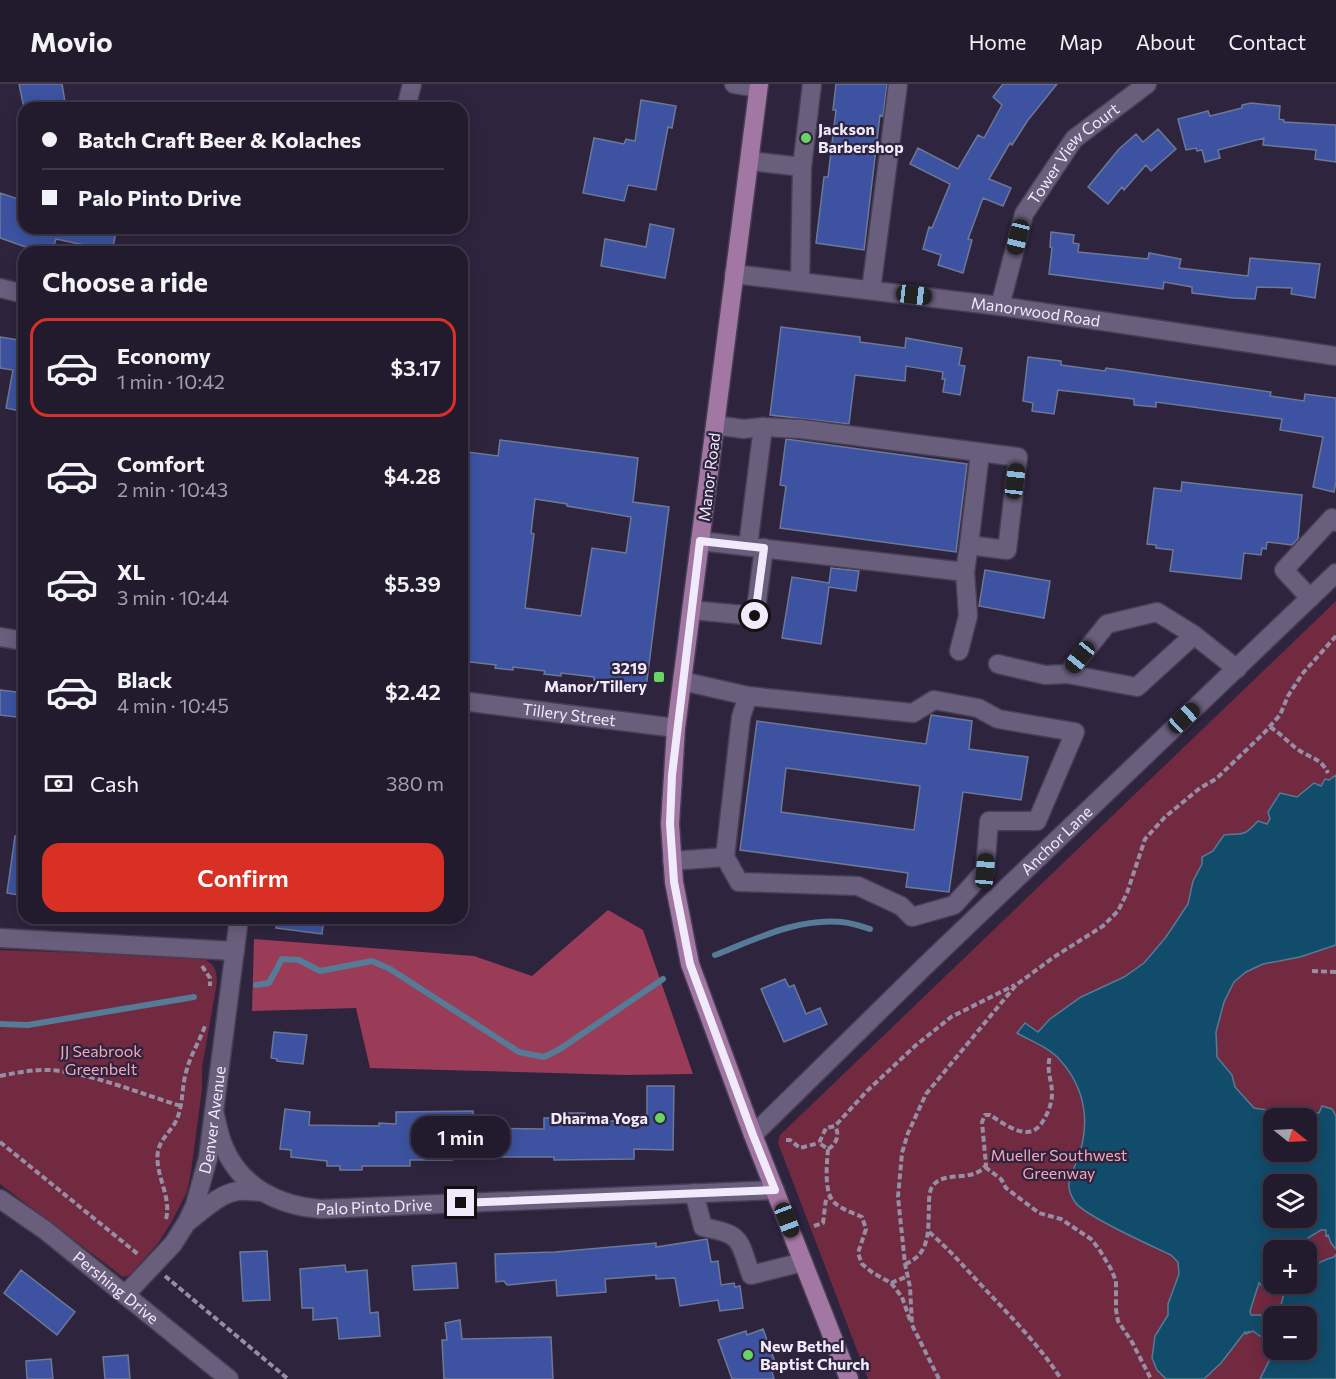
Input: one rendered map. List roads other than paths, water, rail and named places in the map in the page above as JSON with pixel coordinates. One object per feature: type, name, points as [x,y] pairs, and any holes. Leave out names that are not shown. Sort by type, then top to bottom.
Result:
[{"type":"main road","name":"Manor Road","points":[[759,86],[676,728],[670,824],[672,861],[680,921],[690,964],[753,1135],[849,1379]]},
{"type":"street","points":[[408,102],[412,84]]},
{"type":"street","points":[[734,84],[759,86]]},
{"type":"street","points":[[800,282],[802,168],[812,84]]},
{"type":"street","points":[[871,290],[898,84]]},
{"type":"street","name":"Tower View Court","points":[[1000,306],[1024,214],[1074,139],[1147,84]]},
{"type":"street","points":[[750,161],[802,168]]},
{"type":"street","name":"Manorwood Road","points":[[734,274],[1000,306],[1336,356]]},
{"type":"street","points":[[0,288],[18,292]]},
{"type":"street","points":[[715,425],[743,429],[763,427],[801,429],[1018,458],[1007,550],[969,545]]},
{"type":"street","points":[[692,610],[755,616],[756,547],[763,427]]},
{"type":"street","points":[[959,651],[968,616],[965,572],[980,453]]},
{"type":"street","points":[[1310,598],[1284,570],[1332,518],[1336,522]]},
{"type":"street","points":[[700,541],[965,572]]},
{"type":"street","name":"Anchor Lane","points":[[753,1135],[925,966],[1336,573]]},
{"type":"street","points":[[1067,674],[1107,624],[1157,612],[1194,635],[1237,669]]},
{"type":"street","points":[[998,664],[1045,675],[1067,674],[1137,687],[1194,635]]},
{"type":"street","points":[[0,637],[18,639]]},
{"type":"street","points":[[682,681],[748,696],[913,713],[934,700],[978,708],[998,720],[1075,732],[1037,820],[989,822],[985,871],[954,905],[912,916],[901,906],[858,886],[739,882],[725,857],[741,717],[748,696]]},
{"type":"street","name":"Tillery Street","points":[[468,701],[676,728]]},
{"type":"street","points":[[672,861],[725,857]]},
{"type":"street","name":"Denver Avenue","points":[[125,1295],[173,1244],[195,1205],[208,1158],[238,924]]},
{"type":"street","points":[[0,938],[235,951]]},
{"type":"street","name":"Palo Pinto Drive","points":[[214,1111],[223,1146],[234,1168],[262,1192],[300,1208],[775,1190]]},
{"type":"street","name":"Palo Pinto Drive","points":[[187,1222],[226,1195],[238,1191],[262,1192]]},
{"type":"street","points":[[694,1193],[703,1227],[728,1233],[739,1241],[752,1275],[803,1262]]},
{"type":"street","name":"Pershing Drive","points":[[0,1198],[45,1230],[230,1379]]},
{"type":"water","points":[[1336,775],[1336,945],[1300,957],[1263,964],[1246,972],[1234,982],[1224,1002],[1216,1032],[1217,1057],[1232,1075],[1235,1087],[1254,1108],[1263,1109],[1263,1162],[1317,1162],[1317,1113],[1322,1106],[1332,1109],[1336,1116],[1336,1249],[1328,1235],[1326,1236],[1326,1230],[1321,1230],[1305,1240],[1263,1240],[1263,1287],[1259,1283],[1250,1311],[1251,1315],[1263,1317],[1263,1336],[1253,1331],[1246,1334],[1245,1332],[1221,1363],[1204,1379],[1166,1379],[1157,1370],[1152,1358],[1155,1336],[1168,1315],[1168,1304],[1179,1274],[1178,1262],[1171,1255],[1091,1215],[1075,1202],[1069,1182],[1084,1136],[1085,1122],[1081,1096],[1069,1072],[1056,1056],[1046,1048],[1017,1033],[1025,1023],[1038,1032],[1050,1019],[1081,997],[1124,977],[1144,963],[1166,937],[1188,904],[1193,881],[1202,864],[1202,857],[1213,851],[1224,835],[1243,833],[1258,821],[1267,824],[1270,819],[1268,812],[1280,793],[1297,797],[1314,783],[1321,786],[1325,779],[1329,780]]},
{"type":"water","points":[[1336,1254],[1336,1379],[1260,1379],[1270,1360],[1317,1360],[1317,1306],[1281,1306],[1284,1294],[1317,1294],[1317,1264]]},
{"type":"waterway","points":[[715,955],[761,936],[809,923],[842,922],[870,929]]},
{"type":"waterway","points":[[256,985],[269,983],[282,959],[299,960],[320,971],[372,961],[390,969],[519,1052],[544,1057],[560,1049],[663,979]]},
{"type":"waterway","points":[[0,1024],[28,1025],[194,997]]},
{"type":"place","name":"Jackson Barbershop","points":[[806,138]]},
{"type":"place","name":"3219 Manor/Tillery","points":[[659,677]]},
{"type":"place","name":"Dharma Yoga","points":[[660,1118]]},
{"type":"place","name":"New Bethel Baptist Church","points":[[748,1355]]},
{"type":"park label","name":"JJ Seabrook Greenbelt","points":[[101,1060]]},
{"type":"park label","name":"Mueller Southwest Greenway","points":[[1059,1164]]}]
